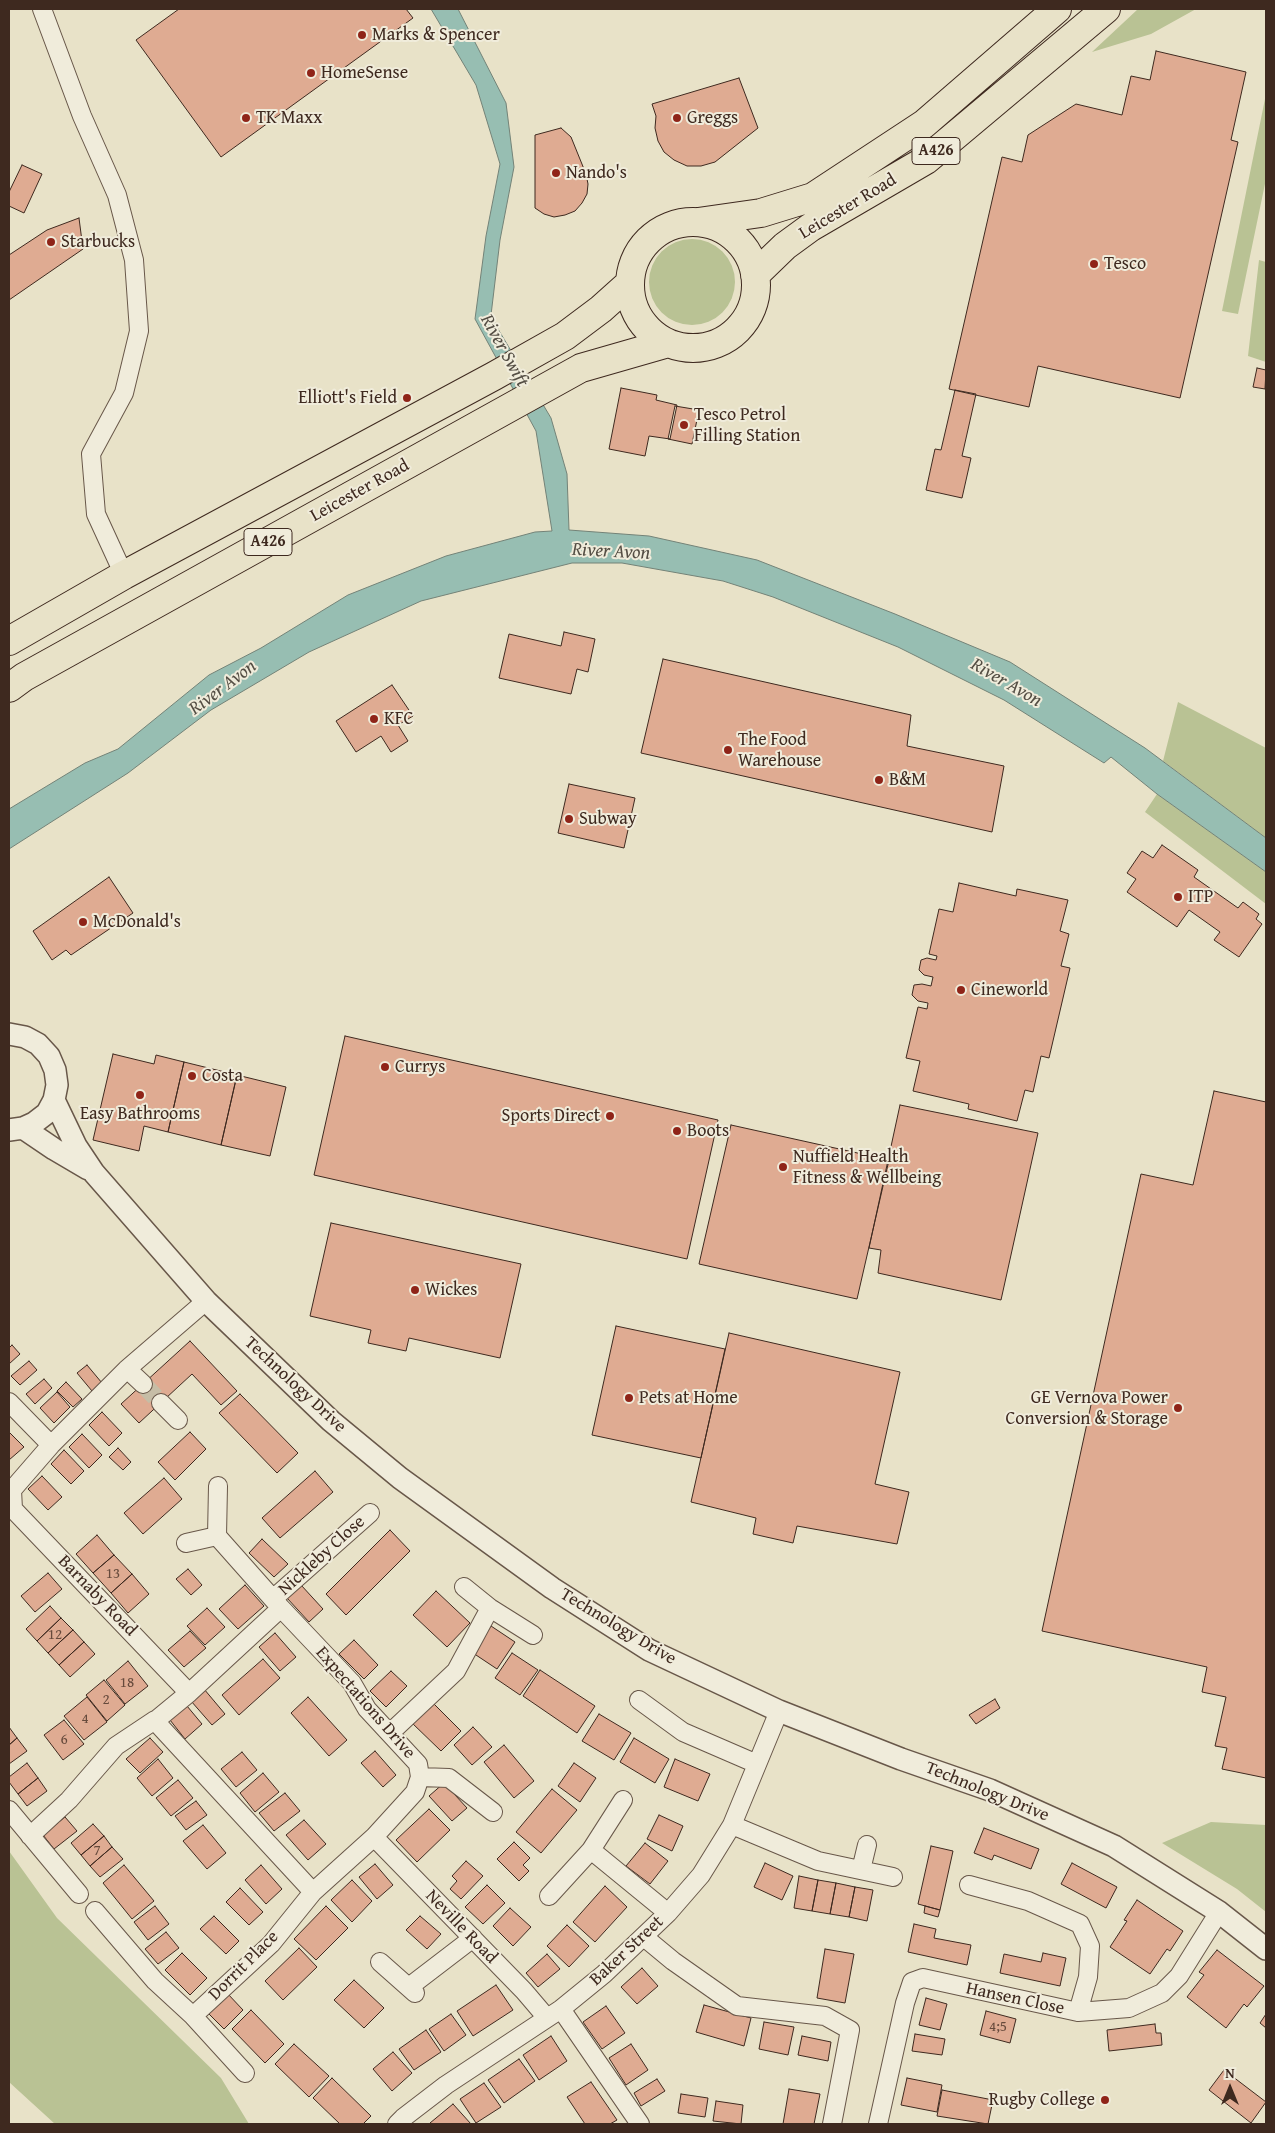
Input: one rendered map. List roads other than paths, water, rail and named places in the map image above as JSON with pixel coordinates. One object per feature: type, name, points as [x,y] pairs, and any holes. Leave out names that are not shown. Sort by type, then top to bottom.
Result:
[{"type":"highway","name":"Leicester Road","points":[[698,222],[761,213],[813,197],[924,124],[1057,9]]},
{"type":"highway","name":"Leicester Road","points":[[755,275],[785,246],[811,227],[926,160],[1106,9]]},
{"type":"highway","points":[[698,222],[726,232],[740,244],[749,257],[755,275],[756,290],[750,311],[743,323],[732,334],[717,343],[702,347],[678,346],[668,343],[645,326],[633,306],[630,283],[634,262],[644,246],[660,231],[676,224],[698,222]]},
{"type":"highway","name":"Leicester Road","points":[[9,641],[124,575],[565,336],[601,309],[630,283]]},
{"type":"highway","name":"Leicester Road","points":[[14,683],[580,368],[668,343]]},
{"type":"street","points":[[42,9],[82,116],[117,195],[134,260],[139,331],[124,393],[91,454],[96,514],[124,575]]},
{"type":"street","points":[[9,1034],[25,1037],[38,1044],[49,1056],[55,1070],[54,1100],[47,1113],[34,1123],[16,1129]]},
{"type":"street","name":"Technology Drive","points":[[54,1100],[76,1146],[94,1173],[206,1301],[332,1421],[400,1478],[552,1588],[649,1650],[779,1711],[901,1759],[990,1790],[1114,1846],[1219,1912],[1266,1949]]},
{"type":"street","name":"Technology Drive","points":[[16,1129],[94,1173]]},
{"type":"street","name":"Barnaby Road","points":[[189,1693],[11,1510],[12,1490],[51,1445],[127,1369],[206,1301]]},
{"type":"street","points":[[127,1369],[143,1384]]},
{"type":"street","points":[[9,1402],[51,1445]]},
{"type":"street","points":[[161,1403],[178,1420]]},
{"type":"street","points":[[186,1543],[217,1536],[218,1486]]},
{"type":"street","name":"Nickleby Close","points":[[277,1603],[370,1513]]},
{"type":"street","name":"Expectations Drive","points":[[217,1536],[352,1683],[367,1710],[418,1764],[420,1777],[416,1792],[374,1838],[313,1892]]},
{"type":"street","points":[[464,1587],[490,1608],[532,1635]]},
{"type":"street","points":[[30,1836],[70,1800],[116,1746],[155,1720],[189,1693],[277,1603]]},
{"type":"street","points":[[390,1733],[456,1671],[490,1608]]},
{"type":"street","points":[[639,1700],[684,1732],[757,1764]]},
{"type":"street","name":"Baker Street","points":[[397,2124],[446,2085],[554,2014],[604,1974],[668,1913],[701,1875],[732,1825],[779,1711]]},
{"type":"street","points":[[155,1720],[313,1892]]},
{"type":"street","points":[[420,1777],[449,1778],[493,1812]]},
{"type":"street","points":[[549,1896],[591,1850],[623,1800]]},
{"type":"street","points":[[9,1810],[79,1894]]},
{"type":"street","points":[[732,1825],[818,1861],[893,1877]]},
{"type":"street","name":"Neville Road","points":[[374,1838],[524,1991],[554,2014],[640,2124]]},
{"type":"street","points":[[861,1870],[866,1844]]},
{"type":"street","points":[[591,1850],[668,1913]]},
{"type":"street","points":[[969,1885],[1028,1901],[1080,1924],[1090,1946],[1088,1977],[1078,2012]]},
{"type":"street","name":"Dorrit Place","points":[[194,2016],[271,1944],[313,1892]]},
{"type":"street","name":"Dorrit Place","points":[[95,1910],[154,1981],[194,2016],[244,2073]]},
{"type":"street","name":"Hansen Close","points":[[878,2124],[905,2003],[912,1982],[923,1978],[977,1992],[1078,2012],[1129,2008],[1162,1993],[1179,1976],[1219,1912]]},
{"type":"street","points":[[644,1937],[673,1961],[737,2006],[825,2016],[850,2030],[832,2124]]},
{"type":"street","points":[[380,1962],[412,1990],[473,1938]]},
{"type":"water","points":[[431,9],[458,9],[506,103],[514,167],[500,240],[491,315],[551,418],[567,474],[569,530],[649,536],[757,560],[895,614],[1010,662],[1145,748],[1266,838],[1266,872],[1157,794],[1111,757],[1104,763],[1004,700],[898,647],[773,597],[723,581],[622,563],[572,563],[421,601],[309,652],[211,710],[128,773],[9,849],[9,809],[85,763],[118,749],[209,675],[261,648],[348,595],[446,556],[535,532],[552,531],[536,431],[475,319],[486,236],[500,164],[476,85]]},
{"type":"tunnel","points":[[143,1384],[161,1403]]},
{"type":"place","name":"Marks & Spencer","points":[[362,35]]},
{"type":"place","name":"HomeSense","points":[[311,73]]},
{"type":"place","name":"TK Maxx","points":[[246,118]]},
{"type":"place","name":"Greggs","points":[[677,118]]},
{"type":"place","name":"Nando's","points":[[556,173]]},
{"type":"place","name":"Starbucks","points":[[51,242]]},
{"type":"place","name":"Tesco","points":[[1094,264]]},
{"type":"place","name":"Elliott's Field","points":[[407,398]]},
{"type":"place","name":"Tesco Petrol Filling Station","points":[[684,425]]},
{"type":"place","name":"KFC","points":[[374,719]]},
{"type":"place","name":"The Food Warehouse","points":[[728,750]]},
{"type":"place","name":"B&M","points":[[879,780]]},
{"type":"place","name":"Subway","points":[[569,819]]},
{"type":"place","name":"ITP","points":[[1178,897]]},
{"type":"place","name":"McDonald's","points":[[83,922]]},
{"type":"place","name":"Cineworld","points":[[961,990]]},
{"type":"place","name":"Currys","points":[[385,1067]]},
{"type":"place","name":"Costa","points":[[192,1076]]},
{"type":"place","name":"Easy Bathrooms","points":[[140,1095]]},
{"type":"place","name":"Sports Direct","points":[[610,1116]]},
{"type":"place","name":"Boots","points":[[677,1131]]},
{"type":"place","name":"Nuffield Health Fitness & Wellbeing","points":[[783,1167]]},
{"type":"place","name":"Wickes","points":[[415,1290]]},
{"type":"place","name":"Pets at Home","points":[[629,1398]]},
{"type":"place","name":"GE Vernova Power Conversion & Storage","points":[[1178,1408]]},
{"type":"place","name":"Rugby College","points":[[1105,2100]]},
{"type":"water label","name":"River Swift","points":[[504,351]]},
{"type":"water label","name":"River Avon","points":[[611,552]]},
{"type":"water label","name":"River Avon","points":[[1006,683]]},
{"type":"water label","name":"River Avon","points":[[223,688]]}]
